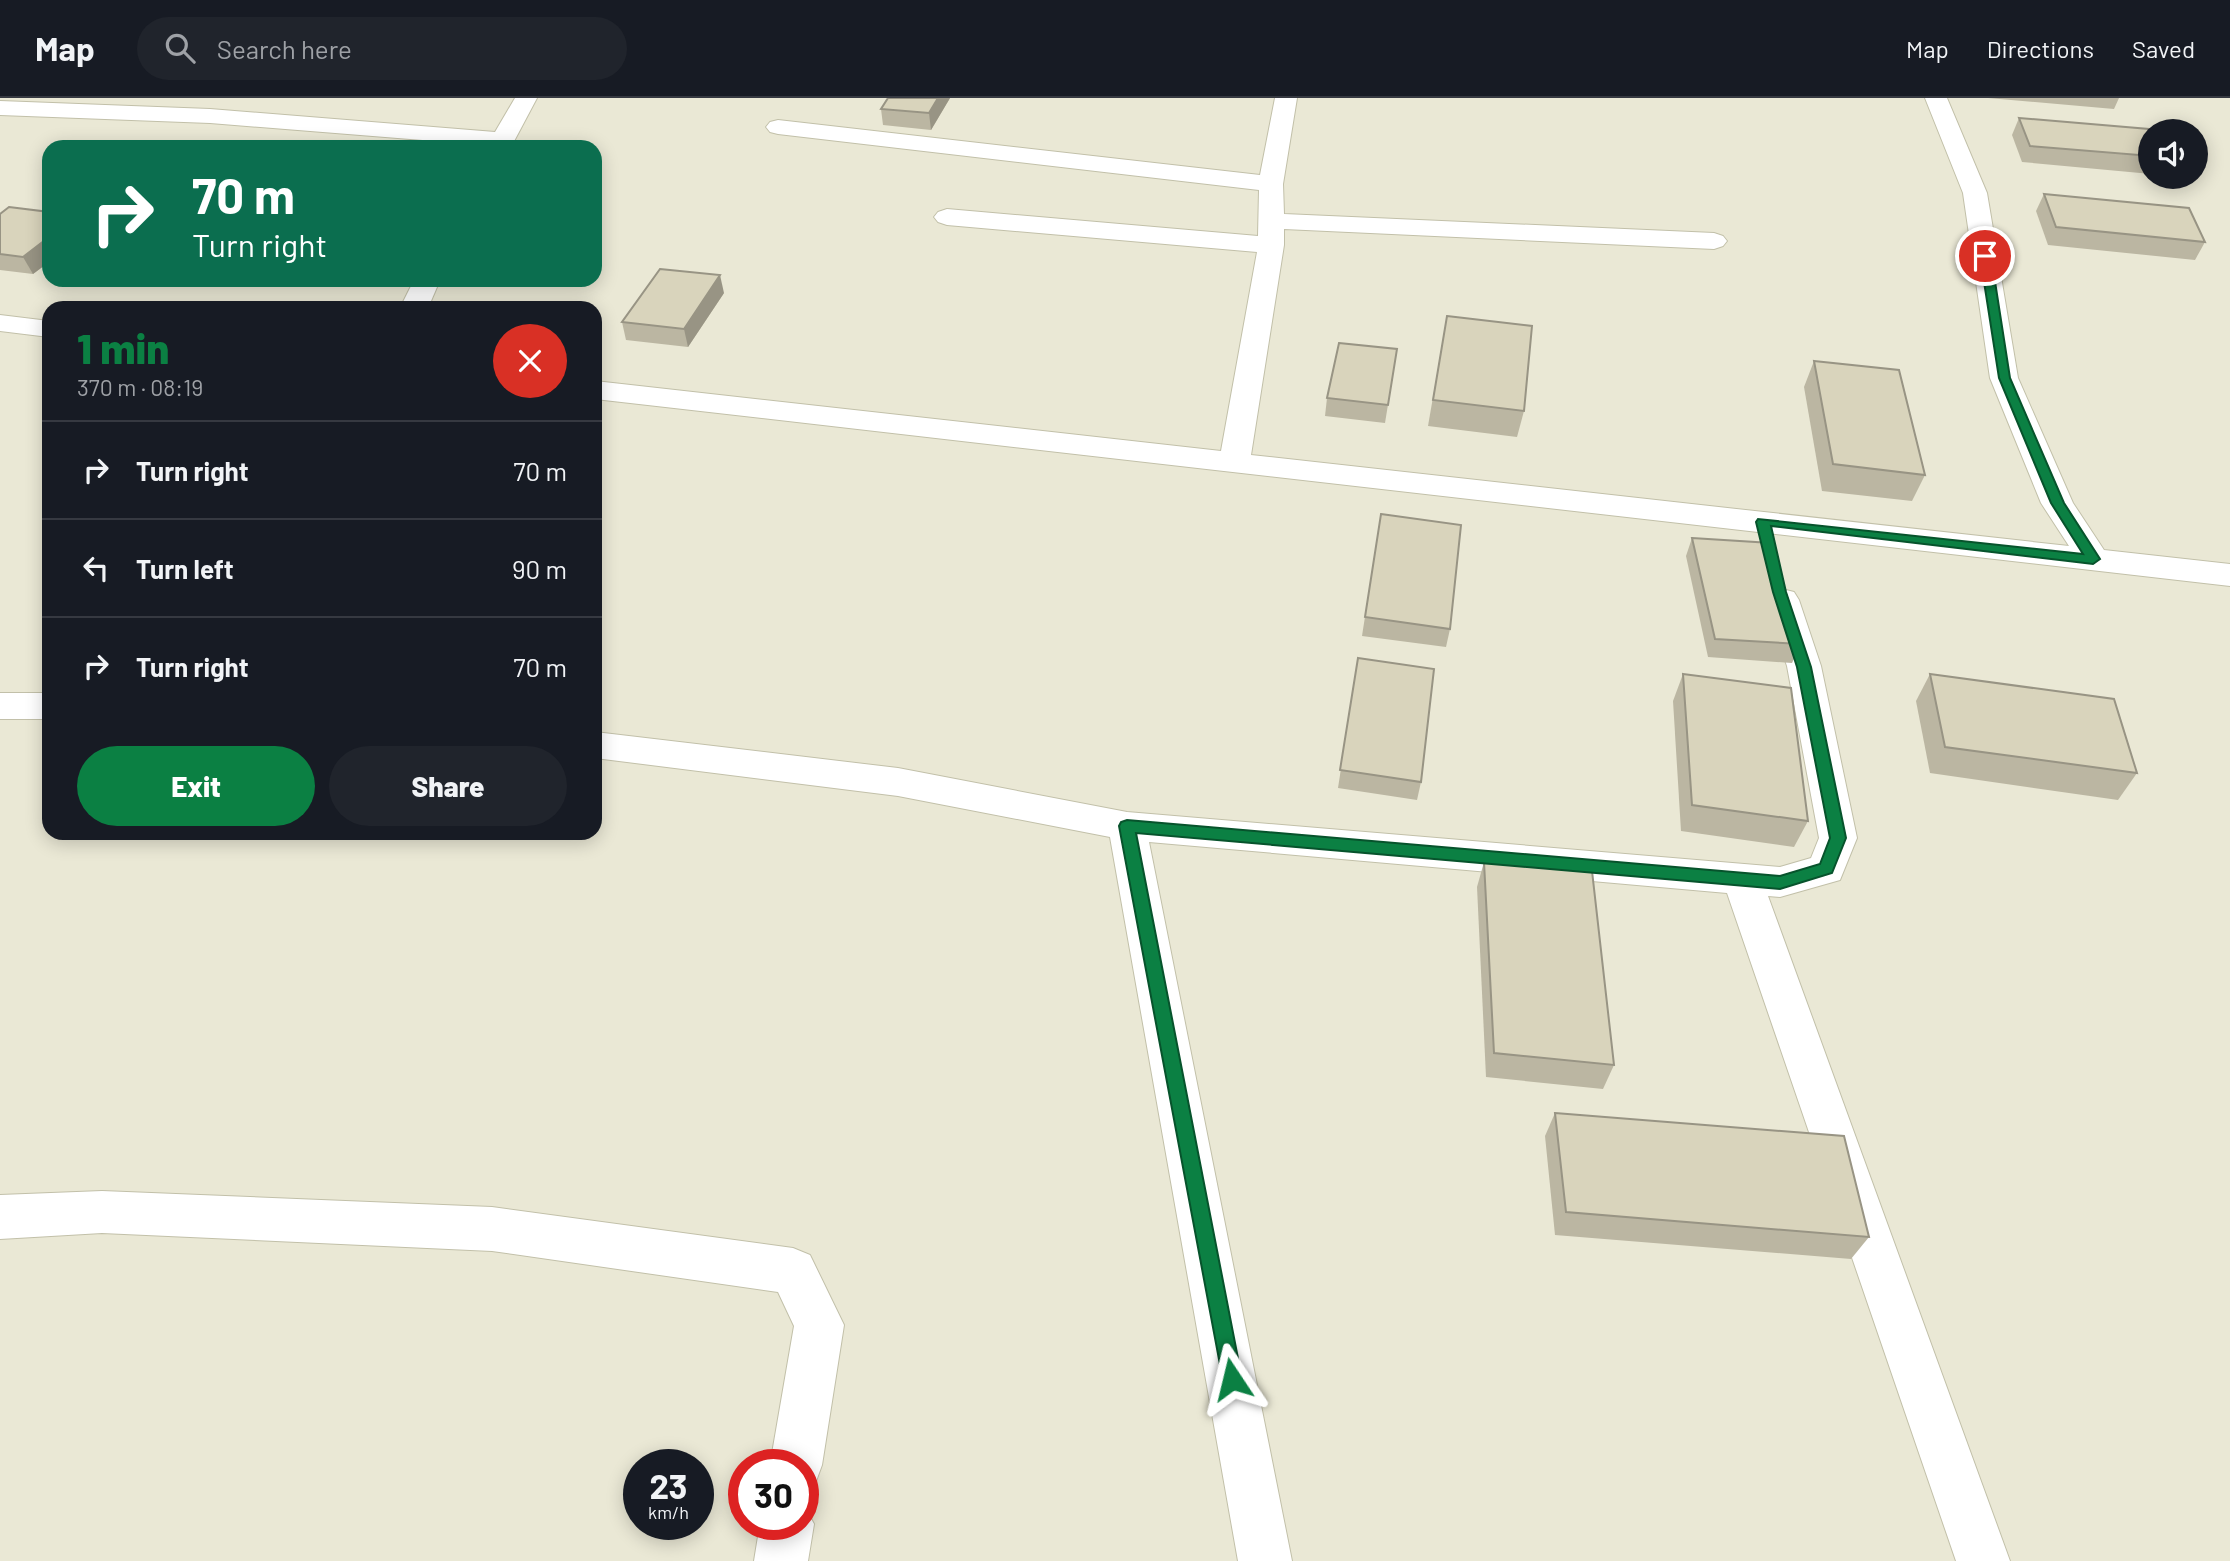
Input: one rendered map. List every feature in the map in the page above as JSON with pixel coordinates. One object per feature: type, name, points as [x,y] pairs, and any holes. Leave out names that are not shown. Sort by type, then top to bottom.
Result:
[{"type":"street","points":[[503,140],[526,98]]},
{"type":"street","points":[[1235,461],[1271,233],[1271,184],[1286,98]]},
{"type":"street","points":[[1929,99],[1975,193],[2004,378],[2057,503],[2093,559]]},
{"type":"street","points":[[0,108],[216,107],[470,140]]},
{"type":"street","points":[[778,127],[1271,184]]},
{"type":"street","points":[[947,218],[1271,233],[1714,241]]},
{"type":"street","points":[[0,323],[42,328]]},
{"type":"street","points":[[602,391],[1235,461],[1769,549],[2093,559],[2230,575]]},
{"type":"street","points":[[602,746],[898,782],[1127,826],[1780,882],[1826,869],[1838,838],[1804,667],[1769,549]]},
{"type":"street","points":[[0,706],[42,706]]},
{"type":"street","points":[[1127,826],[1265,1561]]},
{"type":"street","points":[[1742,880],[1983,1561]]},
{"type":"street","points":[[0,1217],[102,1212],[492,1229],[793,1271],[819,1325],[799,1449]]},
{"type":"street","points":[[780,1561],[784,1540]]},
{"type":"shaded area","points":[[0,98],[2230,98],[2230,1561],[0,1561]]},
{"type":"building","points":[[888,98],[938,98],[929,113],[881,109]]},
{"type":"building","points":[[2019,118],[2138,128],[2138,155],[2030,146]]},
{"type":"building","points":[[2044,194],[2189,208],[2205,242],[2056,227]]},
{"type":"building","points":[[9,207],[42,211],[42,242],[23,257],[0,254],[0,214]]},
{"type":"building","points":[[660,269],[720,275],[684,329],[622,322]]},
{"type":"building","points":[[1447,316],[1532,326],[1524,411],[1433,400]]},
{"type":"building","points":[[1339,343],[1397,349],[1388,405],[1327,398]]},
{"type":"building","points":[[1814,361],[1899,370],[1925,475],[1833,464]]},
{"type":"building","points":[[1381,514],[1461,525],[1450,629],[1365,617]]},
{"type":"building","points":[[1692,538],[1771,543],[1801,644],[1715,639]]},
{"type":"building","points":[[1358,658],[1434,669],[1421,782],[1340,770]]},
{"type":"building","points":[[1683,674],[1791,688],[1808,821],[1692,805]]},
{"type":"building","points":[[1930,674],[2114,699],[2137,773],[1945,747]]},
{"type":"building","points":[[1484,862],[1592,871],[1614,1065],[1494,1053]]},
{"type":"building","points":[[1555,1113],[1844,1136],[1869,1237],[1566,1212]]},
{"type":"route","points":[[1232,1379],[1127,826],[1780,882],[1826,869],[1838,838],[1804,667],[1780,592],[1763,522],[2093,559],[2057,503],[2004,378],[1985,256]]}]
